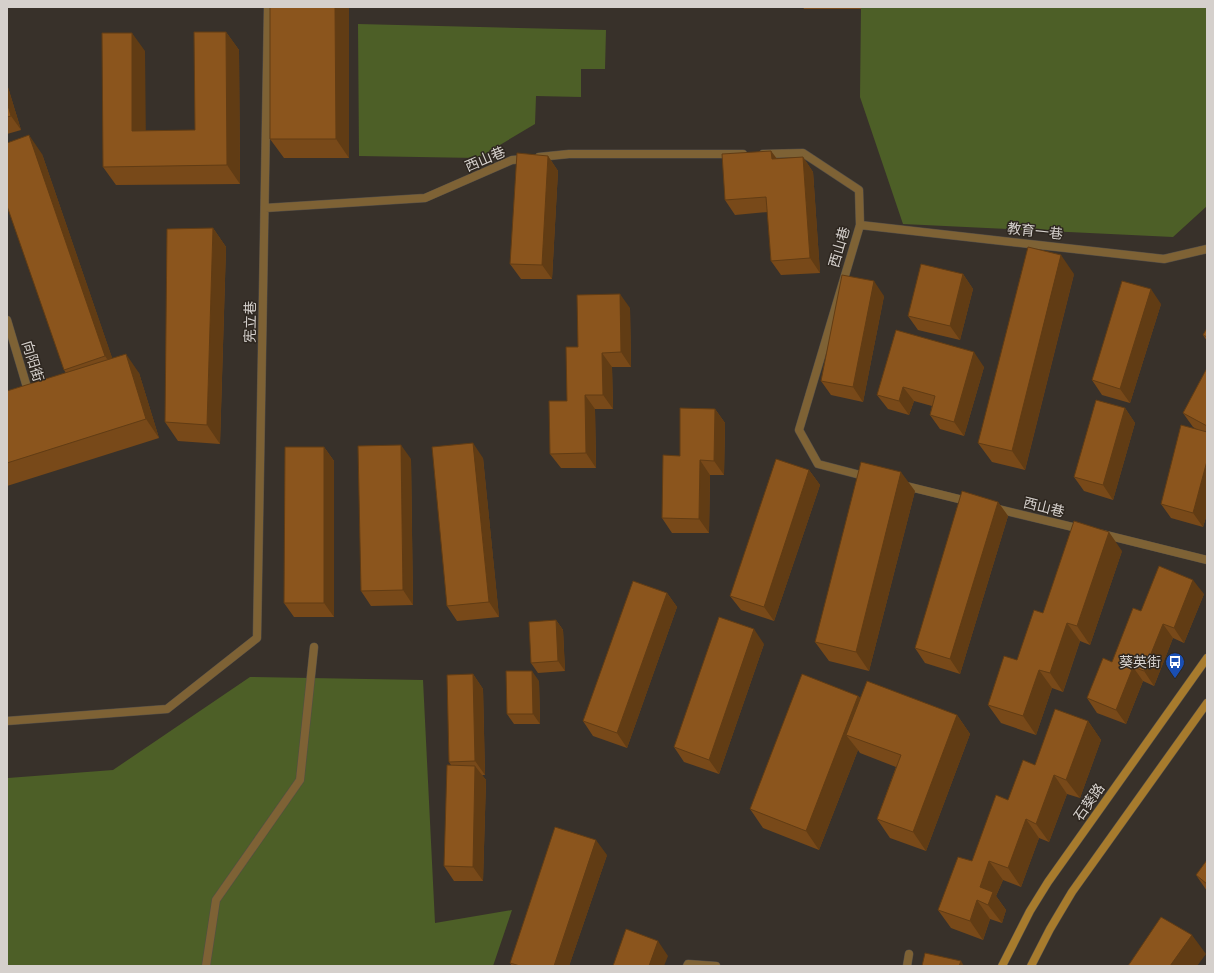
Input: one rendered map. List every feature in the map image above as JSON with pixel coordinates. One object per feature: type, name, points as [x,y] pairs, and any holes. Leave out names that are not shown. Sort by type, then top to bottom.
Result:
[{"type":"main road","name":"石葵路","points":[[1002,966],[1030,911],[1048,882],[1207,658]]},
{"type":"main road","points":[[1031,966],[1050,929],[1072,892],[1207,703]]},
{"type":"street","name":"宪立巷","points":[[7,721],[167,709],[257,638],[268,7]]},
{"type":"street","name":"西山巷","points":[[264,208],[425,198],[512,160],[569,154],[803,154],[858,190],[860,225],[799,430],[818,464],[879,480]]},
{"type":"street","name":"教育一巷","points":[[860,225],[1164,259],[1207,249]]},
{"type":"street","name":"向阳街","points":[[7,320],[31,399]]},
{"type":"street","name":"西山巷","points":[[894,483],[1207,560]]},
{"type":"street","points":[[206,966],[216,900],[300,780],[314,647]]},
{"type":"street","points":[[907,966],[909,954]]},
{"type":"street","points":[[687,966],[688,964],[716,966]]},
{"type":"green space","points":[[861,7],[1207,7],[1207,206],[1173,237],[903,224],[860,97]]},
{"type":"green space","points":[[358,24],[606,30],[605,69],[581,69],[581,97],[536,96],[535,124],[478,158],[359,156]]},
{"type":"green space","points":[[250,677],[423,680],[435,923],[512,910],[493,966],[7,966],[8,778],[113,770]]},
{"type":"building","points":[[270,7],[335,7],[336,139],[270,139]]},
{"type":"building","points":[[194,32],[226,32],[227,165],[103,167],[102,33],[132,33],[132,131],[195,130]]},
{"type":"building","points":[[7,102],[11,116],[7,117]]},
{"type":"building","points":[[29,135],[105,356],[64,370],[7,206],[7,143]]},
{"type":"building","points":[[771,151],[772,159],[803,157],[810,258],[771,261],[766,197],[725,200],[722,154]]},
{"type":"building","points":[[517,153],[548,156],[542,265],[510,264]]},
{"type":"building","points":[[213,228],[207,425],[165,422],[167,229]]},
{"type":"building","points":[[1028,247],[1061,255],[1012,451],[978,443]]},
{"type":"building","points":[[921,264],[963,274],[950,326],[908,316]]},
{"type":"building","points":[[842,275],[874,281],[853,387],[821,381]]},
{"type":"building","points":[[1122,281],[1151,289],[1120,389],[1092,380]]},
{"type":"building","points":[[620,294],[621,352],[602,353],[603,395],[585,395],[586,453],[550,454],[549,401],[567,401],[566,347],[578,347],[577,295]]},
{"type":"building","points":[[1207,328],[1207,337],[1203,335]]},
{"type":"building","points":[[896,330],[974,352],[954,422],[930,415],[935,396],[903,387],[899,401],[877,395]]},
{"type":"building","points":[[126,354],[146,419],[7,463],[7,391]]},
{"type":"building","points":[[1207,368],[1207,426],[1183,413]]},
{"type":"building","points":[[1096,400],[1125,408],[1103,485],[1074,477]]},
{"type":"building","points":[[680,408],[715,409],[714,461],[700,460],[699,519],[662,518],[663,455],[680,456]]},
{"type":"building","points":[[1181,425],[1207,432],[1207,461],[1193,513],[1161,504]]},
{"type":"building","points":[[473,443],[489,602],[447,606],[432,447]]},
{"type":"building","points":[[401,445],[403,590],[361,591],[358,446]]},
{"type":"building","points":[[285,447],[324,447],[324,603],[284,603]]},
{"type":"building","points":[[776,459],[809,470],[764,607],[730,596]]},
{"type":"building","points":[[861,462],[901,472],[856,652],[815,642]]},
{"type":"building","points":[[962,491],[998,502],[950,659],[915,648]]},
{"type":"building","points":[[1074,521],[1109,532],[1077,626],[1067,623],[1050,673],[1039,670],[1023,716],[988,705],[1004,656],[1017,660],[1034,610],[1043,613]]},
{"type":"building","points":[[1159,566],[1193,580],[1174,628],[1163,624],[1144,671],[1133,667],[1116,710],[1087,698],[1103,658],[1112,662],[1133,608],[1141,611]]},
{"type":"building","points":[[633,581],[667,593],[617,733],[583,721]]},
{"type":"building","points":[[719,617],[754,629],[709,760],[674,747]]},
{"type":"building","points":[[556,620],[558,661],[531,663],[529,622]]},
{"type":"building","points":[[506,671],[532,671],[533,714],[507,714]]},
{"type":"building","points":[[473,674],[475,761],[449,762],[447,675]]},
{"type":"building","points":[[802,674],[858,696],[806,831],[750,809]]},
{"type":"building","points":[[867,681],[957,715],[913,832],[877,819],[901,755],[846,735]]},
{"type":"building","points":[[1055,709],[1088,721],[1066,780],[1054,775],[1036,824],[1026,819],[1008,868],[989,861],[980,887],[993,892],[988,905],[977,900],[970,921],[938,910],[958,857],[972,861],[996,795],[1008,800],[1023,760],[1035,765]]},
{"type":"building","points":[[447,765],[475,766],[473,867],[444,866]]},
{"type":"building","points":[[555,827],[596,840],[554,966],[520,966],[510,963]]},
{"type":"building","points":[[1207,860],[1207,884],[1196,875]]},
{"type":"building","points":[[1161,917],[1192,935],[1170,966],[1128,966]]},
{"type":"building","points":[[626,929],[658,941],[649,966],[613,966]]},
{"type":"building","points":[[925,953],[961,961],[959,966],[922,966]]},
{"type":"place","name":"葵英街","points":[[1175,679]]}]
